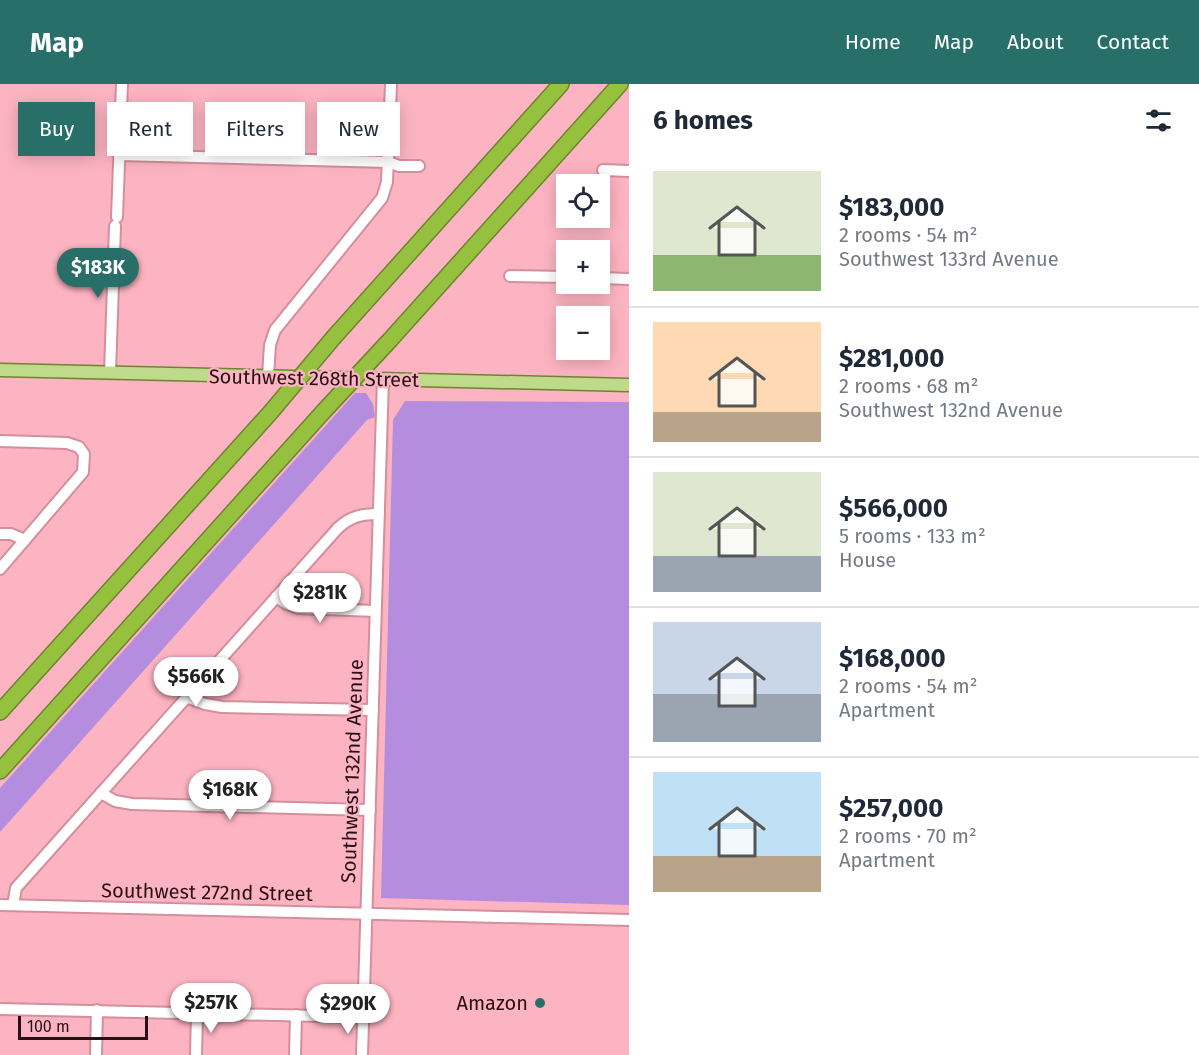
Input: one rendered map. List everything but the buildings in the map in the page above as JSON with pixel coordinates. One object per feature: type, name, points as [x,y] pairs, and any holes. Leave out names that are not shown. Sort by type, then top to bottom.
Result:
[{"type":"highway","points":[[0,712],[270,413],[334,337],[561,84]]},
{"type":"highway","points":[[0,771],[620,84]]},
{"type":"main road","name":"Southwest 268th Street","points":[[0,370],[629,385]]},
{"type":"street","points":[[121,102],[122,84]]},
{"type":"street","points":[[268,376],[270,345],[275,330],[382,198],[387,183],[391,84]]},
{"type":"street","points":[[110,373],[120,156]]},
{"type":"street","points":[[158,156],[388,162],[399,166],[419,166]]},
{"type":"street","points":[[603,170],[629,171]]},
{"type":"street","points":[[510,276],[556,277]]},
{"type":"street","points":[[610,278],[629,279]]},
{"type":"street","name":"Southwest 132nd Avenue","points":[[362,1055],[383,379]]},
{"type":"street","points":[[0,441],[67,443],[78,447],[84,454],[83,472],[0,570]]},
{"type":"street","points":[[13,906],[16,888],[341,525],[356,516],[379,514]]},
{"type":"street","points":[[0,534],[11,534],[25,540]]},
{"type":"street","points":[[276,597],[298,608],[375,611]]},
{"type":"street","points":[[186,697],[205,704],[222,706],[373,710]]},
{"type":"street","points":[[101,793],[116,801],[132,804],[370,810]]},
{"type":"street","points":[[0,905],[0,916]]},
{"type":"street","name":"Southwest 272nd Street","points":[[0,905],[629,920]]},
{"type":"street","points":[[0,1009],[363,1017]]},
{"type":"street","points":[[96,1055],[97,1010]]},
{"type":"street","points":[[196,1055],[197,1013]]},
{"type":"street","points":[[295,1055],[296,1015]]},
{"type":"shaded area","points":[[355,393],[366,393],[373,404],[375,417],[367,420],[0,832],[0,788]]},
{"type":"shaded area","points":[[405,401],[629,402],[629,905],[381,898],[393,420]]},
{"type":"place","name":"Amazon","points":[[540,1003]]}]
